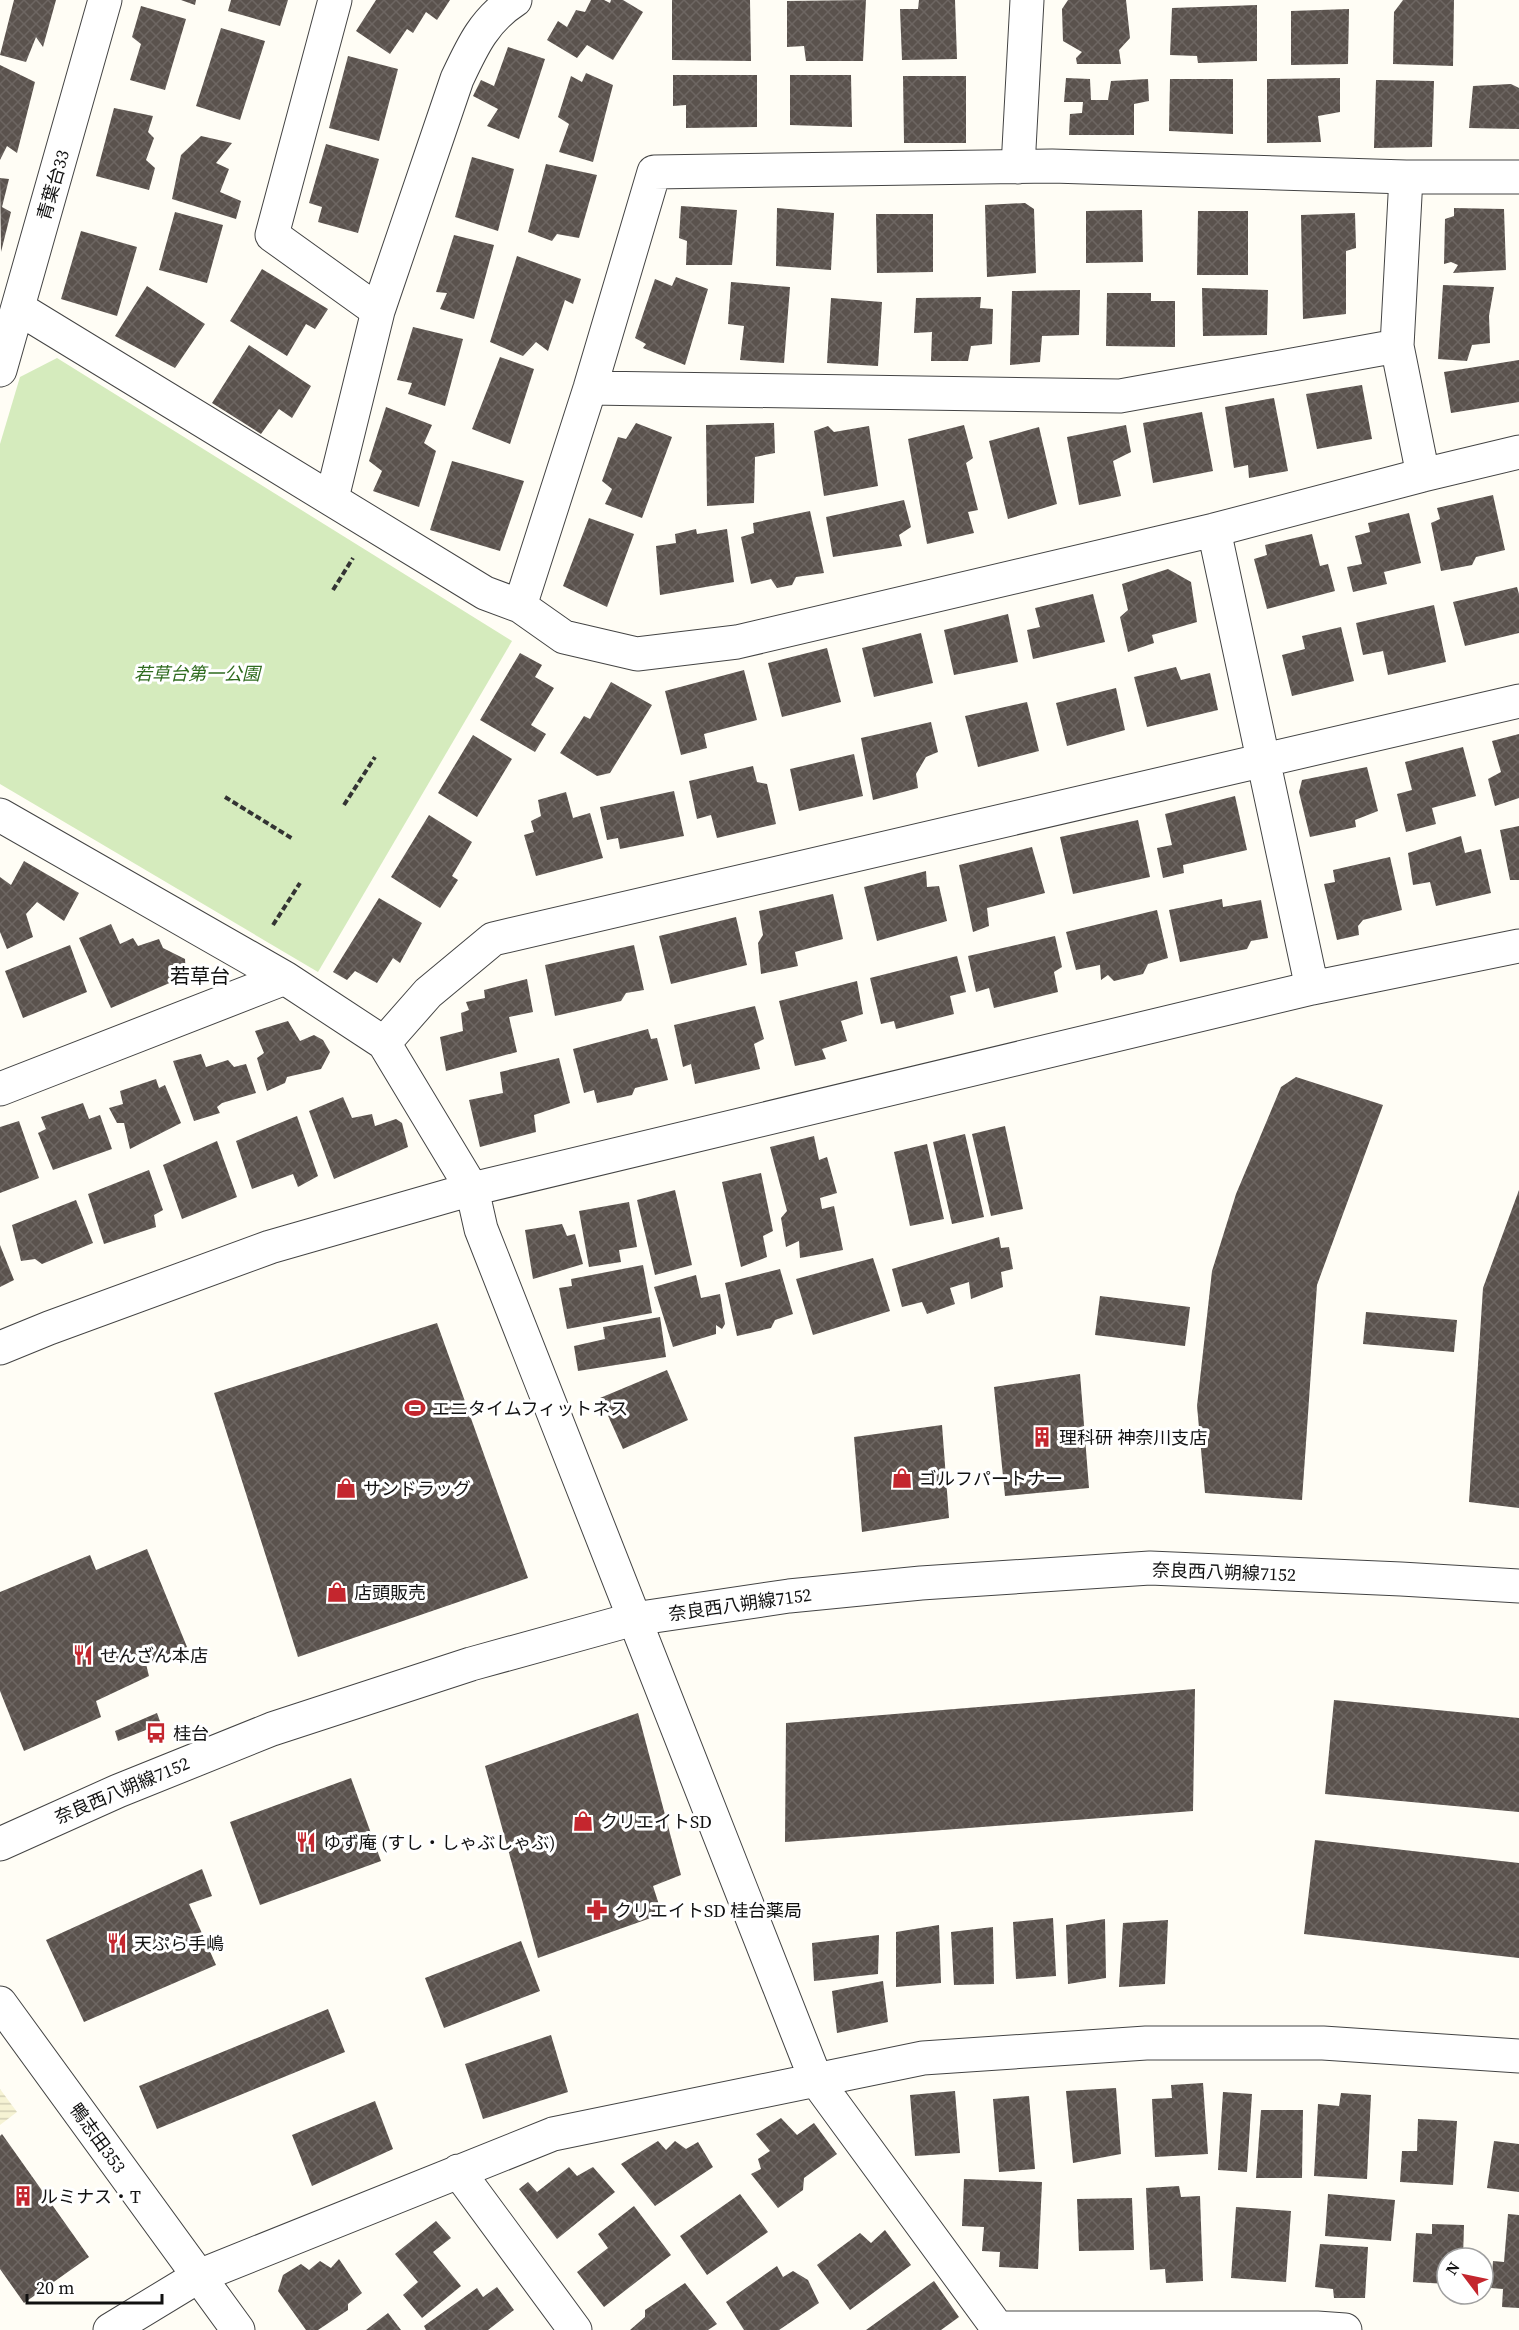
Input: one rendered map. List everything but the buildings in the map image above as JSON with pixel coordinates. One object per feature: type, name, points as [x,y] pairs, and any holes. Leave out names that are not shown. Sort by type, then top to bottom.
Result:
[{"type":"street","name":"青葉台33","points":[[0,369],[105,0]]},
{"type":"street","points":[[335,0],[272,235],[378,311]]},
{"type":"street","points":[[332,498],[378,311],[457,79],[474,42],[497,11],[515,0]]},
{"type":"street","points":[[1018,167],[1027,0]]},
{"type":"street","points":[[520,606],[590,388],[654,172],[1018,167],[1406,177],[1519,177]]},
{"type":"street","points":[[1406,177],[1397,346],[1423,475]]},
{"type":"street","points":[[18,308],[485,592],[520,606],[564,637],[637,654],[737,642],[1214,530],[1519,452]]},
{"type":"street","points":[[590,388],[1120,396],[1397,346]]},
{"type":"street","points":[[1214,530],[1312,988]]},
{"type":"street","points":[[384,1043],[428,993],[493,939],[1519,701]]},
{"type":"street","points":[[0,815],[285,978],[384,1043],[472,1189],[481,1229],[816,2080],[998,2329],[1317,2328],[1345,2330]]},
{"type":"street","points":[[0,1348],[270,1247],[472,1189],[1312,988],[1519,946]]},
{"type":"street","points":[[0,1089],[285,978]]},
{"type":"street","name":"奈良西八朔線7152","points":[[0,1844],[118,1791],[272,1729],[471,1664],[634,1619],[789,1596],[921,1583],[1150,1568],[1389,1578],[1519,1587]]},
{"type":"street","name":"鴨志田353","points":[[0,2003],[238,2330]]},
{"type":"street","points":[[110,2330],[199,2276],[553,2134],[923,2058],[1146,2043],[1323,2043],[1519,2056]]},
{"type":"street","points":[[458,2171],[574,2330]]},
{"type":"path","points":[[344,805],[375,757]]},
{"type":"path","points":[[225,797],[293,838]]},
{"type":"path","points":[[252,959],[300,884]]},
{"type":"shaded area","points":[[0,2089],[17,2112],[0,2125]]},
{"type":"green space","name":"若草台第一公園","points":[[57,358],[512,641],[318,972],[0,784],[0,444],[20,377]]},
{"type":"place","name":"エニタイムフィットネス","points":[[415,1408]]},
{"type":"place","name":"理科研 神奈川支店","points":[[1042,1437]]},
{"type":"place","name":"ゴルフパートナー","points":[[902,1478]]},
{"type":"place","name":"サンドラッグ","points":[[346,1488]]},
{"type":"place","name":"店頭販売","points":[[337,1592]]},
{"type":"place","name":"せんざん本店","points":[[83,1655]]},
{"type":"place","name":"桂台","points":[[156,1733]]},
{"type":"place","name":"クリエイトSD","points":[[583,1821]]},
{"type":"place","name":"ゆず庵 (すし・しゃぶしゃぶ)","points":[[306,1842]]},
{"type":"place","name":"クリエイトSD 桂台薬局","points":[[597,1910]]},
{"type":"place","name":"天ぷら手嶋","points":[[117,1943]]},
{"type":"place","name":"ルミナス・T","points":[[23,2196]]},
{"type":"district","name":"若草台","points":[[200,976]]}]
